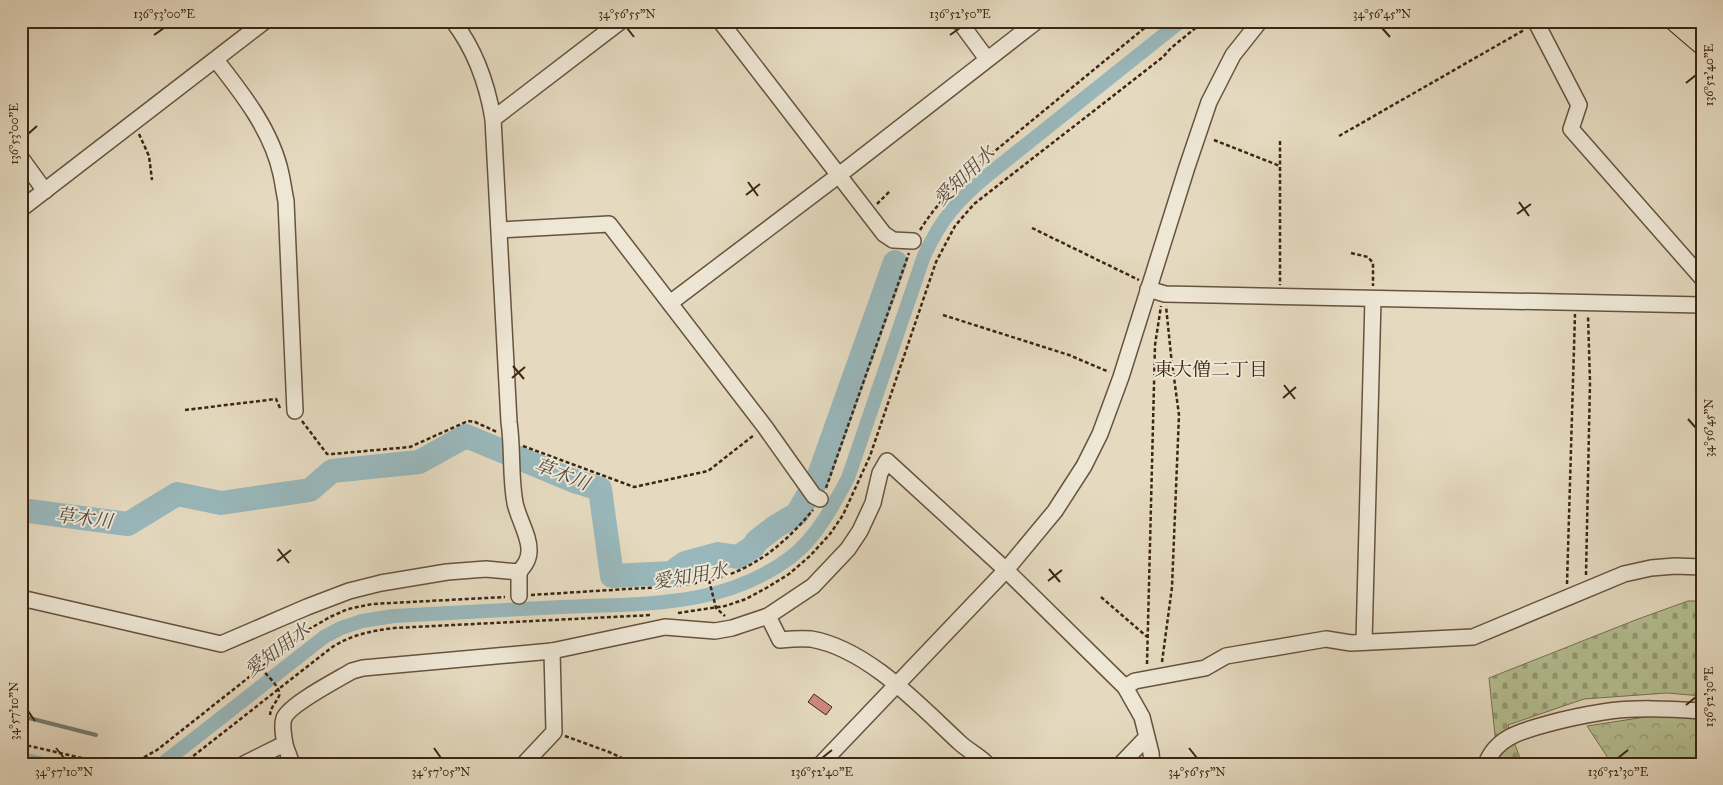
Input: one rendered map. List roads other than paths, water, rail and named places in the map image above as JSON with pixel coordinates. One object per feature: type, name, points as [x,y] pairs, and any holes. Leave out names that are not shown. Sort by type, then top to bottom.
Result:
[{"type":"main road","points":[[1674,21],[1702,45]]},
{"type":"street","points":[[21,209],[265,21]]},
{"type":"street","points":[[454,21],[486,81],[493,119],[511,436],[511,472],[515,505],[530,549],[525,563],[519,572],[520,596]]},
{"type":"street","points":[[493,119],[621,21]]},
{"type":"street","points":[[720,21],[884,234],[892,240],[913,242]]},
{"type":"street","points":[[959,21],[987,59]]},
{"type":"street","points":[[670,302],[839,175],[1037,21]]},
{"type":"street","points":[[821,764],[1006,570],[1055,511],[1084,466],[1100,434],[1121,377],[1209,102],[1233,55],[1260,21]]},
{"type":"street","points":[[1538,23],[1579,105],[1571,129],[1702,278]]},
{"type":"street","points":[[216,60],[256,115],[273,148],[281,173],[286,201],[295,411]]},
{"type":"street","points":[[21,158],[45,191]]},
{"type":"street","points":[[500,230],[609,224],[765,426],[814,496],[820,499]]},
{"type":"street","points":[[1149,286],[1165,294],[1702,305]]},
{"type":"street","points":[[1364,642],[1372,299]]},
{"type":"street","points":[[292,764],[282,729],[284,717],[292,707],[352,670],[552,651],[665,627],[715,632],[768,616],[813,586],[848,549],[860,532],[873,504],[880,473],[887,461],[1006,570],[1125,687],[1142,717],[1152,764]]},
{"type":"street","points":[[1125,687],[1135,681],[1205,668],[1226,656],[1326,639],[1350,643],[1473,637],[1624,574],[1651,568],[1675,566],[1702,567]]},
{"type":"street","points":[[21,598],[221,644],[349,591],[381,583],[448,572],[486,569],[519,572]]},
{"type":"street","points":[[768,616],[780,640],[809,639],[828,643],[848,652],[880,671],[969,751],[987,764]]},
{"type":"street","points":[[524,764],[554,732],[552,651]]},
{"type":"street","points":[[1486,764],[1489,756],[1498,745],[1510,736],[1573,717],[1605,712],[1669,709],[1702,711]]},
{"type":"street","points":[[1121,764],[1146,738]]},
{"type":"street","points":[[244,764],[286,745]]},
{"type":"waterway","name":"愛知用水","points":[[162,764],[324,637],[341,628],[362,621],[394,616],[621,605],[681,600],[709,595],[737,586],[765,574],[791,557],[816,531],[848,478],[924,256],[937,231],[951,211],[967,193],[988,175],[1181,21]]},
{"type":"waterway","name":"草木川","points":[[21,510],[128,524],[177,494],[221,503],[310,490],[332,471],[419,462],[466,436],[574,481],[600,489],[612,576],[671,573],[685,563],[718,554],[738,557],[753,547],[757,541],[775,527],[797,514],[818,478],[895,262]]},
{"type":"waterway","points":[[21,716],[96,735]]},
{"type":"waterway","name":"愛知用水","points":[[21,759],[43,764]]},
{"type":"district","name":"東大僧二丁目","points":[[1211,369]]}]
